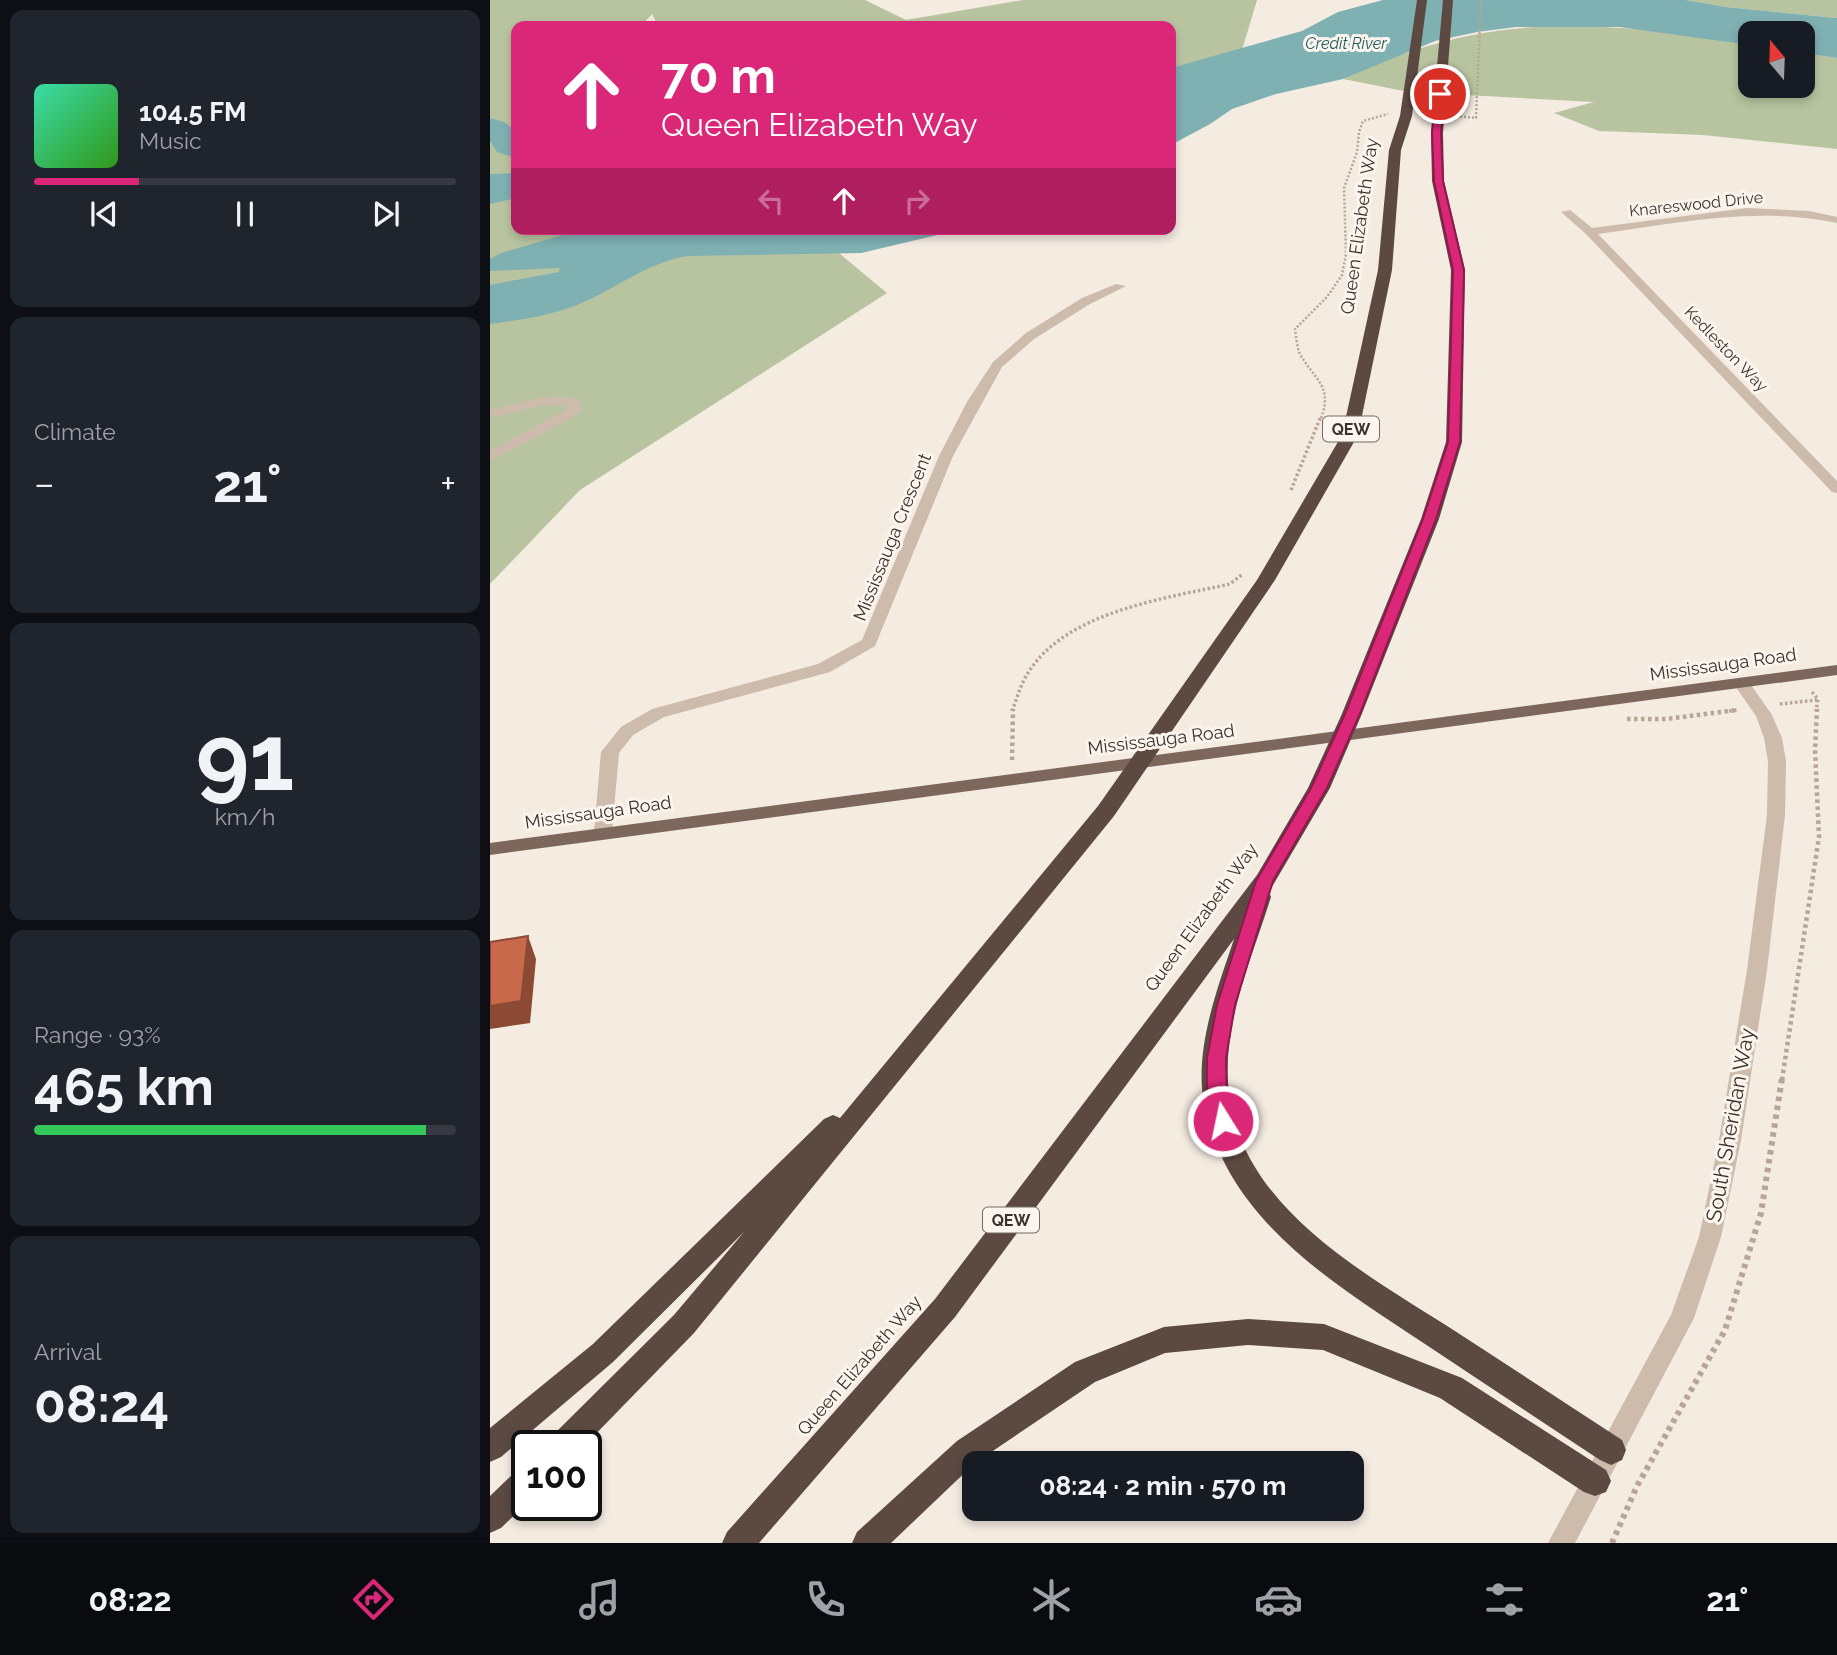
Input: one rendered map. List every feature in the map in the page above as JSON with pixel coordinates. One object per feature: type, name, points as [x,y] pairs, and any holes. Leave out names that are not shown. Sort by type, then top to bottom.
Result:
[{"type":"highway","name":"Queen Elizabeth Way","points":[[579,1430],[684,1324],[1106,811],[1266,580],[1350,435],[1385,270],[1395,150],[1406,117],[1422,0]]},
{"type":"highway","name":"Queen Elizabeth Way","points":[[738,1543],[946,1308],[1265,881],[1319,788],[1351,716],[1430,519],[1454,442],[1458,270],[1438,181],[1438,118],[1448,0]]},
{"type":"highway","points":[[1265,881],[1226,1005],[1216,1058],[1217,1103],[1233,1157],[1273,1214],[1334,1267],[1611,1450]]},
{"type":"highway","points":[[490,1447],[603,1353],[917,1044]]},
{"type":"highway","points":[[868,1543],[968,1451],[1085,1372],[1164,1339],[1248,1332],[1324,1337],[1451,1388],[1595,1481]]},
{"type":"highway","points":[[490,1517],[511,1497]]},
{"type":"main road","name":"Mississauga Road","points":[[490,849],[1837,670]]},
{"type":"street","name":"Knareswood Drive","points":[[1590,232],[1755,211],[1814,213],[1837,220]]},
{"type":"street","points":[[1566,212],[1590,232]]},
{"type":"street","name":"Kedleston Way","points":[[1590,232],[1837,489]]},
{"type":"street","name":"Mississauga Crescent","points":[[603,832],[610,752],[626,731],[658,713],[824,668],[869,643],[946,456],[997,365],[1030,337],[1086,301],[1120,286]]},
{"type":"street","points":[[490,414],[544,401],[570,401],[574,405],[567,415],[490,457]]},
{"type":"street","name":"South Sheridan Way","points":[[1561,1543],[1682,1318],[1710,1237],[1731,1140],[1757,970],[1777,802],[1777,761],[1773,738],[1763,715],[1741,683]]},
{"type":"path","points":[[1451,116],[1476,118],[1481,0]]},
{"type":"path","points":[[1290,493],[1326,405],[1322,383],[1298,351],[1295,329],[1309,311],[1324,300],[1342,274],[1345,240],[1343,190],[1357,153],[1358,129],[1363,121],[1391,114]]},
{"type":"path","points":[[1013,779],[1012,714],[1021,684],[1034,661],[1077,628],[1111,612],[1230,584],[1248,570]]},
{"type":"path","points":[[1801,702],[1816,697]]},
{"type":"green space","points":[[490,0],[865,0],[906,20],[1023,0],[1257,0],[1242,50],[1176,67],[1176,21],[656,21],[652,14],[646,21],[511,21],[511,235],[817,235],[887,293],[580,490],[490,584]]},
{"type":"green space","points":[[1686,0],[1837,0],[1837,18],[1726,7]]},
{"type":"green space","points":[[1572,25],[1652,30],[1738,43],[1738,98],[1815,98],[1815,55],[1837,58],[1837,149],[1703,135],[1599,131],[1554,113],[1594,102],[1409,92],[1343,79],[1401,55],[1454,39],[1509,29]]},
{"type":"water","name":"Credit River","points":[[1383,0],[1686,0],[1726,7],[1837,18],[1837,58],[1815,55],[1815,21],[1738,21],[1738,43],[1619,27],[1516,27],[1435,41],[1343,79],[1276,94],[1232,109],[1176,142],[1176,67],[1302,31],[1338,12]]},
{"type":"water","points":[[490,118],[504,122],[511,127],[511,156],[497,152],[490,141]]},
{"type":"water","points":[[511,173],[511,199],[490,204],[490,174]]},
{"type":"water","points":[[562,235],[938,235],[861,253],[687,256],[646,269],[573,307],[490,324],[490,285],[559,272],[560,268],[490,271],[490,259],[501,253]]},
{"type":"building","points":[[528,936],[521,1001],[490,1006],[490,942]]},
{"type":"route","points":[[1223,1121],[1217,1103],[1216,1058],[1226,1005],[1265,881],[1319,788],[1351,716],[1397,595],[1430,519],[1454,442],[1458,381],[1458,270],[1438,181],[1437,133],[1440,94]]}]
